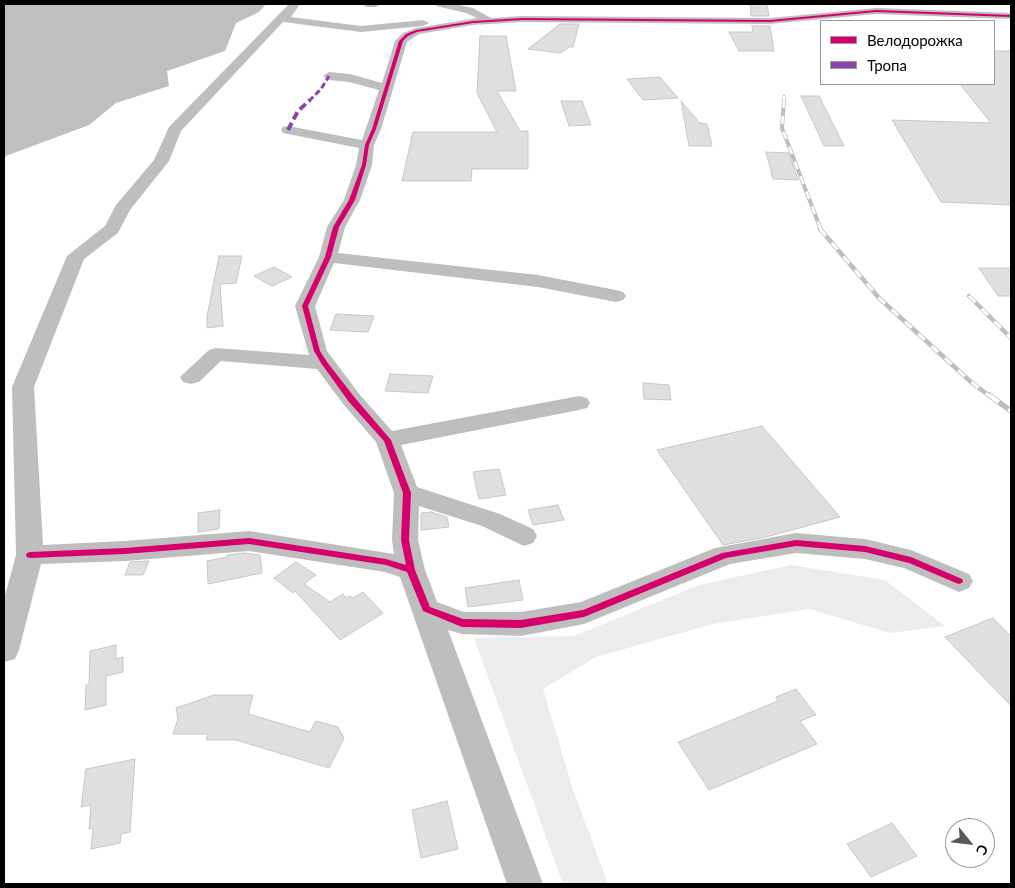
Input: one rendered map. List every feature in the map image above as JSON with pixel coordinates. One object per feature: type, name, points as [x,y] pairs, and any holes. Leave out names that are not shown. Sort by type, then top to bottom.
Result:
[{"type":"street","points":[[367,4],[376,4]]},
{"type":"street","points":[[440,4],[469,10],[489,21]]},
{"type":"street","points":[[290,10],[287,20],[361,29],[428,23],[489,21],[645,19],[770,21],[876,11],[1011,16]]},
{"type":"street","points":[[4,650],[30,555],[23,387],[76,256],[112,228],[122,209],[161,161],[174,130],[290,10]]},
{"type":"street","points":[[473,22],[416,32],[407,35],[401,41],[367,145],[364,165],[355,191],[336,227],[328,257],[305,306],[317,351],[324,363],[352,400],[387,440],[407,493],[405,540],[411,570],[525,884]]},
{"type":"street","points":[[329,76],[350,78],[387,88]]},
{"type":"street","points":[[288,130],[327,139],[367,145]]},
{"type":"street","points":[[328,257],[538,280],[616,296]]},
{"type":"street","points":[[191,377],[216,354],[324,363]]},
{"type":"street","points":[[387,440],[579,403]]},
{"type":"street","points":[[407,493],[491,520],[524,536]]},
{"type":"street","points":[[30,555],[125,551],[249,541],[386,562],[411,570]]},
{"type":"street","points":[[426,609],[462,623],[521,624],[584,613],[725,555],[796,543],[865,549],[911,560],[959,580]]},
{"type":"shaded area","points":[[4,4],[266,4],[259,12],[236,23],[225,51],[167,71],[169,86],[116,103],[89,125],[6,156],[4,159]]},
{"type":"shaded area","points":[[791,565],[885,580],[945,626],[890,633],[809,609],[713,624],[596,657],[543,689],[573,790],[608,884],[563,884],[474,638],[574,636],[699,585]]},
{"type":"building","points":[[750,4],[767,4],[769,16],[751,16]]},
{"type":"building","points":[[560,24],[579,24],[573,47],[569,47],[561,53],[528,49]]},
{"type":"building","points":[[752,26],[770,26],[774,51],[739,51],[729,32],[753,32]]},
{"type":"building","points":[[480,36],[506,36],[516,91],[497,91],[520,131],[528,131],[528,169],[472,169],[471,181],[402,181],[413,132],[497,132],[477,93]]},
{"type":"building","points":[[995,51],[1011,51],[1011,205],[941,202],[892,120],[991,123],[961,85],[995,85]]},
{"type":"building","points":[[660,77],[678,98],[643,100],[627,79]]},
{"type":"building","points":[[801,96],[819,96],[844,146],[824,146]]},
{"type":"building","points":[[561,101],[582,101],[591,125],[569,126]]},
{"type":"building","points":[[681,101],[700,123],[707,124],[712,146],[689,146]]},
{"type":"building","points":[[766,152],[789,153],[798,180],[773,179]]},
{"type":"building","points":[[219,256],[242,256],[236,283],[220,284],[223,326],[207,328],[207,316]]},
{"type":"building","points":[[274,267],[292,277],[272,286],[254,276]]},
{"type":"building","points":[[979,268],[1011,268],[1011,296],[998,296]]},
{"type":"building","points":[[336,314],[374,316],[368,332],[330,330]]},
{"type":"building","points":[[390,374],[433,376],[428,393],[385,391]]},
{"type":"building","points":[[643,383],[669,385],[671,400],[644,399]]},
{"type":"building","points":[[762,426],[840,517],[766,537],[723,545],[657,450]]},
{"type":"building","points":[[499,469],[506,495],[479,499],[473,472]]},
{"type":"building","points":[[558,505],[564,520],[533,525],[528,510]]},
{"type":"building","points":[[220,510],[219,529],[198,532],[198,513]]},
{"type":"building","points":[[431,512],[447,517],[449,527],[421,530],[421,513]]},
{"type":"building","points":[[245,553],[260,555],[262,573],[208,584],[207,561],[227,557],[227,555]]},
{"type":"building","points":[[149,561],[143,575],[125,575],[130,562]]},
{"type":"building","points":[[296,562],[316,575],[304,584],[330,602],[343,594],[346,598],[350,596],[353,598],[363,592],[383,613],[340,640],[295,591],[293,593],[274,578]]},
{"type":"building","points":[[519,580],[523,600],[468,607],[465,588]]},
{"type":"building","points":[[993,618],[1011,636],[1011,706],[945,637]]},
{"type":"building","points":[[116,645],[116,659],[123,657],[123,672],[106,676],[106,705],[85,710],[86,685],[89,685],[90,651]]},
{"type":"building","points":[[796,689],[816,715],[800,721],[817,744],[709,790],[678,742],[778,701],[776,697]]},
{"type":"building","points":[[214,695],[253,695],[248,714],[310,732],[316,721],[338,727],[344,738],[329,768],[236,740],[206,740],[208,734],[173,734],[178,719],[176,708]]},
{"type":"building","points":[[135,759],[130,832],[121,834],[120,843],[91,849],[93,828],[89,829],[91,805],[81,807],[86,769]]},
{"type":"building","points":[[447,801],[458,849],[421,858],[412,810]]},
{"type":"building","points":[[892,823],[917,856],[871,877],[847,844]]},
{"type":"railway","points":[[784,100],[782,128],[821,230]]},
{"type":"railway","points":[[820,229],[879,298],[971,382],[991,397]]},
{"type":"railway","points":[[969,296],[1011,338]]},
{"type":"railway","points":[[989,395],[1011,411]]},
{"type":"marked path","points":[[288,130],[298,111],[321,89],[329,76]]},
{"type":"cycle path","points":[[411,570],[405,540],[407,493],[387,440],[352,400],[324,363],[317,351],[305,306],[328,257],[336,227],[352,200],[364,165],[367,145],[374,129],[401,41],[407,35],[416,31],[473,22],[522,19],[770,21],[876,11],[1011,16]]},
{"type":"cycle path","points":[[30,555],[125,551],[249,541],[386,562],[411,570],[426,609],[462,623],[521,624],[584,613],[725,555],[796,543],[865,549],[911,560],[959,581]]}]
